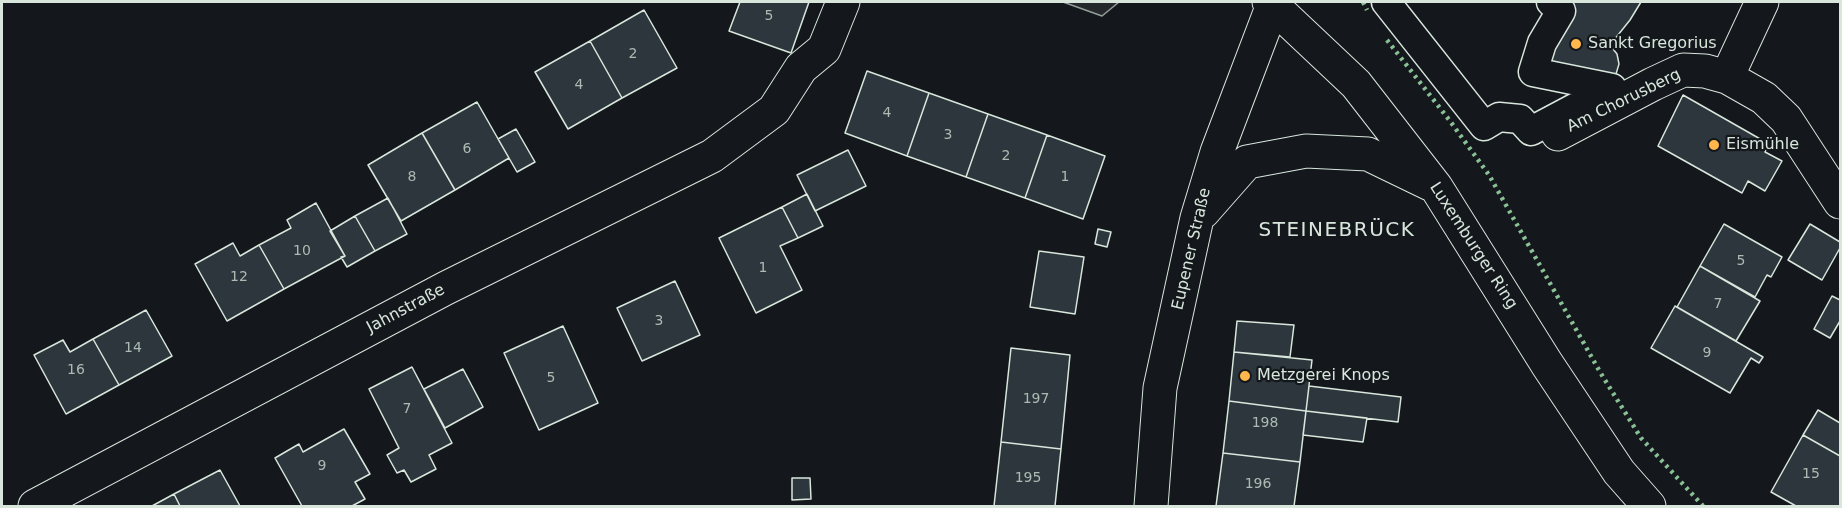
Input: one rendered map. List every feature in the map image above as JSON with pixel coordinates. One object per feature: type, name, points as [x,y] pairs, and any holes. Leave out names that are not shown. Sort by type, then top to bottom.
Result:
[{"type":"street","name":"Jahnstraße","points":[[35,507],[446,288],[712,156],[774,110],[801,68],[824,49],[843,2]]},
{"type":"street","name":"Luxemburger Ring","points":[[1272,2],[1356,84],[1436,187],[1547,364],[1619,472],[1649,507]]},
{"type":"street","name":"Eupener Straße","points":[[1151,507],[1160,388],[1197,218],[1217,152],[1272,2]]},
{"type":"street","points":[[1386,2],[1484,126],[1499,117],[1520,119],[1531,131],[1612,88],[1533,72],[1542,43],[1561,11],[1551,2]]},
{"type":"street","points":[[1727,77],[1762,2]]},
{"type":"street","name":"Am Chorusberg","points":[[1558,134],[1683,70],[1705,71],[1727,77],[1764,98],[1786,119],[1840,202]]},
{"type":"street","points":[[1197,218],[1247,162],[1306,151],[1368,154],[1436,187]]},
{"type":"shaded area","points":[[1063,2],[1119,2],[1102,16]]},
{"type":"building","points":[[740,2],[809,2],[791,53],[729,31]]},
{"type":"building","name":"Sankt Gregorius","points":[[1551,2],[1641,2],[1610,45],[1617,54],[1619,64],[1616,74],[1610,81],[1533,72]]},
{"type":"building","points":[[644,10],[677,68],[622,98],[590,41]]},
{"type":"building","points":[[590,41],[622,98],[568,129],[535,72]]},
{"type":"building","points":[[867,71],[929,93],[907,156],[845,133]]},
{"type":"building","points":[[929,93],[988,114],[966,177],[907,156]]},
{"type":"building","name":"Eismühle","points":[[1683,95],[1769,144],[1765,152],[1782,161],[1765,191],[1748,181],[1742,193],[1658,146]]},
{"type":"building","points":[[477,102],[509,158],[455,190],[422,133]]},
{"type":"building","points":[[988,114],[1047,135],[1025,198],[966,177]]},
{"type":"building","points":[[516,129],[535,162],[517,172],[498,139]]},
{"type":"building","points":[[422,133],[455,190],[401,221],[368,165]]},
{"type":"building","points":[[1047,135],[1105,156],[1083,219],[1025,198]]},
{"type":"building","points":[[848,150],[866,186],[815,211],[797,175]]},
{"type":"building","points":[[807,194],[823,226],[798,238],[782,207]]},
{"type":"building","points":[[388,198],[407,234],[375,251],[355,216]]},
{"type":"building","points":[[316,203],[345,256],[284,289],[259,245],[291,228],[287,220]]},
{"type":"building","points":[[782,207],[798,238],[780,246],[802,290],[756,313],[719,238]]},
{"type":"building","points":[[355,216],[375,251],[347,267],[341,257],[345,256],[330,231]]},
{"type":"building","points":[[1724,224],[1782,257],[1771,277],[1767,275],[1755,297],[1700,266]]},
{"type":"building","points":[[1810,224],[1840,242],[1840,248],[1822,280],[1788,260]]},
{"type":"building","points":[[1098,229],[1111,232],[1107,247],[1095,244]]},
{"type":"building","points":[[233,243],[240,256],[259,245],[284,289],[227,321],[195,264]]},
{"type":"building","points":[[1039,251],[1084,257],[1075,314],[1030,307]]},
{"type":"building","points":[[1700,266],[1760,301],[1736,341],[1677,307]]},
{"type":"building","points":[[675,281],[700,335],[642,361],[617,308]]},
{"type":"building","points":[[1832,296],[1840,300],[1840,321],[1830,338],[1814,329]]},
{"type":"building","points":[[1675,306],[1763,357],[1759,363],[1751,358],[1730,393],[1651,348]]},
{"type":"building","points":[[146,310],[172,356],[119,385],[93,339]]},
{"type":"building","points":[[1237,321],[1294,325],[1290,357],[1234,352]]},
{"type":"building","points":[[563,326],[598,403],[539,430],[504,353]]},
{"type":"building","points":[[93,339],[119,385],[66,414],[34,355],[63,340],[70,352]]},
{"type":"building","points":[[1011,348],[1070,355],[1061,449],[1001,442]]},
{"type":"building","points":[[1234,352],[1312,360],[1306,411],[1229,401]]},
{"type":"building","points":[[412,367],[452,443],[429,455],[436,469],[411,482],[404,470],[397,473],[387,455],[399,448],[369,389]]},
{"type":"building","points":[[463,369],[483,407],[445,428],[424,389]]},
{"type":"building","points":[[1309,386],[1401,397],[1398,422],[1306,411]]},
{"type":"building","points":[[1229,401],[1306,411],[1300,462],[1223,453]]},
{"type":"building","points":[[1818,410],[1840,423],[1840,456],[1803,435]]},
{"type":"building","points":[[1306,411],[1367,418],[1363,442],[1303,435]]},
{"type":"building","points":[[344,429],[370,474],[355,482],[365,499],[352,506],[302,506],[275,458],[299,444],[303,452]]},
{"type":"building","points":[[1803,435],[1840,456],[1840,506],[1796,506],[1771,492]]},
{"type":"building","points":[[1001,442],[1061,449],[1055,506],[994,506]]},
{"type":"building","points":[[1223,453],[1300,462],[1294,506],[1216,506]]},
{"type":"building","points":[[220,470],[240,506],[180,506],[174,494]]},
{"type":"building","points":[[792,478],[810,478],[811,499],[792,500]]},
{"type":"building","points":[[174,494],[180,506],[152,506]]},
{"type":"hedge","points":[[1363,2],[1367,10]]},
{"type":"hedge","points":[[1387,40],[1489,175],[1600,372],[1641,438],[1703,506]]},
{"type":"place","name":"Sankt Gregorius","points":[[1576,44]]},
{"type":"place","name":"Eismühle","points":[[1714,145]]},
{"type":"place","name":"Metzgerei Knops","points":[[1245,376]]},
{"type":"district","name":"STEINEBRÜCK","points":[[1337,231]]}]
